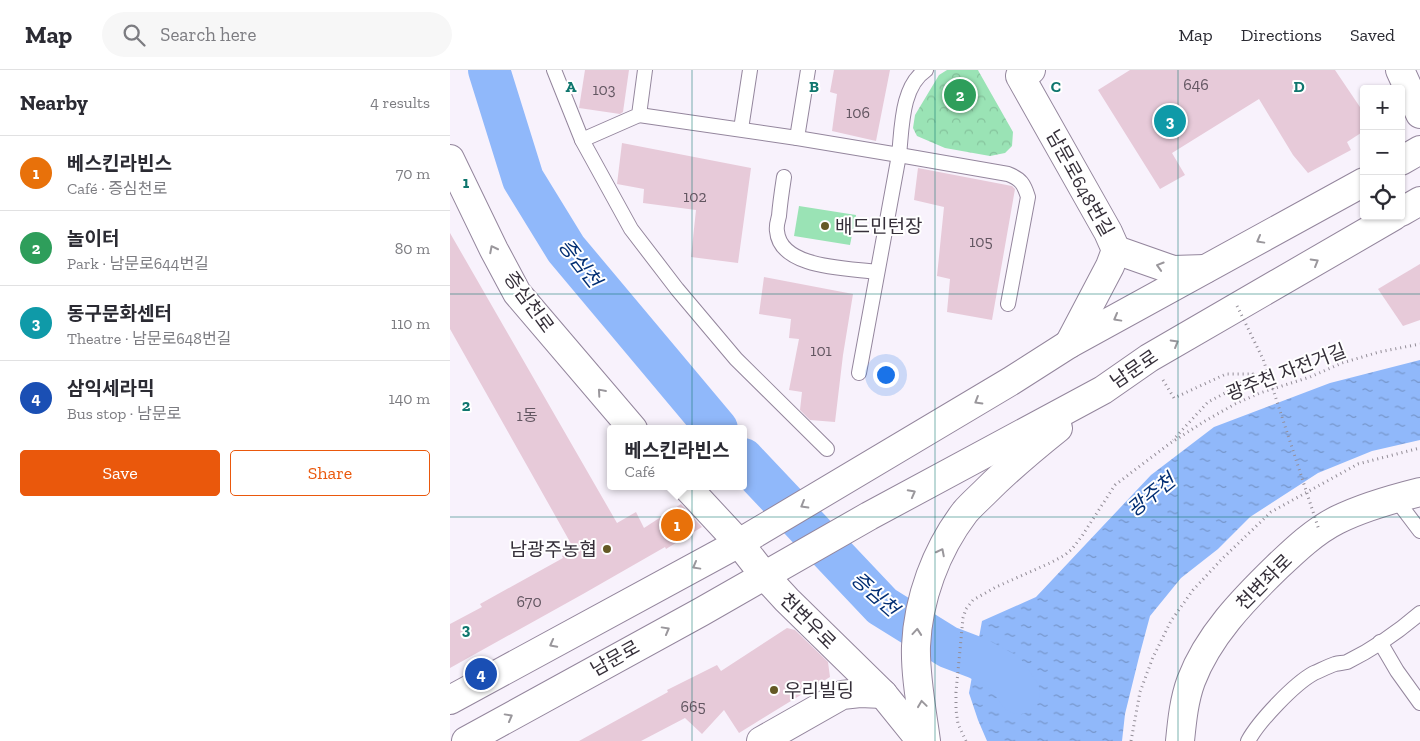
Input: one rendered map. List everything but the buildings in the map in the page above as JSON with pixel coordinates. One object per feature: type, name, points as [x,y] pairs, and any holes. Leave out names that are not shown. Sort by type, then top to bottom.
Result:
[{"type":"main road","points":[[1400,70],[1420,114]]},
{"type":"main road","name":"남문로648번길","points":[[1025,73],[1116,250],[1110,266],[1069,344]]},
{"type":"main road","points":[[1405,159],[1420,150]]},
{"type":"main road","name":"증심천로","points":[[450,159],[517,293],[630,425]]},
{"type":"main road","points":[[450,700],[739,543],[1011,382],[1069,344],[1360,184]]},
{"type":"main road","points":[[1405,210],[1420,202]]},
{"type":"main road","name":"남문로","points":[[466,741],[869,516],[1103,390],[1149,358],[1387,220]]},
{"type":"main road","points":[[1116,250],[1173,270],[1206,269]]},
{"type":"main road","points":[[926,741],[916,647],[918,623],[929,578],[936,560],[965,512],[1028,453],[1103,390]]},
{"type":"main road","points":[[690,490],[739,543]]},
{"type":"main road","name":"천변좌로","points":[[1180,741],[1184,707],[1191,682],[1204,653],[1221,627],[1244,600],[1319,530],[1363,508],[1408,495]]},
{"type":"main road","name":"천변우로","points":[[739,543],[787,600],[883,694],[921,741]]},
{"type":"main road","points":[[762,741],[842,695],[860,692],[883,694]]},
{"type":"lane","points":[[554,70],[582,140],[631,229],[677,289],[736,359],[827,449]]},
{"type":"lane","points":[[639,115],[645,70]]},
{"type":"lane","points":[[741,129],[750,70]]},
{"type":"lane","points":[[797,138],[808,70]]},
{"type":"lane","points":[[859,373],[899,155],[904,110],[909,91],[921,73],[926,70]]},
{"type":"lane","points":[[582,140],[639,115],[741,129],[1008,174],[1018,178],[1025,186],[1028,197],[1008,304]]},
{"type":"lane","points":[[784,177],[776,231],[780,243],[800,260],[815,264],[877,272]]},
{"type":"lane","points":[[1408,495],[1420,531]]},
{"type":"lane","points":[[1248,741],[1253,732],[1292,690],[1313,674],[1334,664],[1345,663],[1401,629],[1420,613]]},
{"type":"lane","points":[[1380,642],[1420,704]]},
{"type":"path","points":[[1237,306],[1263,359],[1319,530]]},
{"type":"path","name":"광주천 자전거길","points":[[966,741],[958,724],[956,692],[963,618],[966,609],[973,600],[996,587],[1065,556],[1082,536],[1115,485],[1169,444],[1212,416],[1260,393],[1310,376],[1342,362],[1420,344]]},
{"type":"path","name":"광주천 자전거길","points":[[1149,358],[1174,398],[1226,374],[1253,374],[1235,388],[1208,402],[1169,444]]},
{"type":"green space","points":[[947,70],[978,70],[1013,132],[1012,146],[1005,153],[990,156],[945,148],[917,136],[913,128],[915,115],[939,75]]},
{"type":"green space","name":"배드민턴장","points":[[799,206],[856,215],[850,245],[794,236]]},
{"type":"water","name":"광주천","points":[[1420,360],[1420,440],[1372,451],[1318,473],[1250,517],[1218,549],[1181,578],[1150,616],[1125,714],[1122,741],[987,741],[969,693],[982,621],[1036,597],[1151,475],[1214,427],[1330,383]]},
{"type":"waterway","name":"증심천","points":[[489,70],[523,179],[566,249],[714,425]]},
{"type":"waterway","name":"증심천","points":[[747,463],[882,606],[948,647],[977,658],[1005,673],[1019,693]]},
{"type":"place","name":"놀이터","points":[[960,95]]},
{"type":"place","name":"동구문화센터","points":[[1170,121]]},
{"type":"place","name":"배드민턴장","points":[[825,226]]},
{"type":"place","name":"베스킨라빈스","points":[[677,525]]},
{"type":"place","name":"남광주농협","points":[[607,549]]},
{"type":"place","name":"삼익세라믹","points":[[481,674]]},
{"type":"place","name":"우리빌딩","points":[[774,690]]}]
